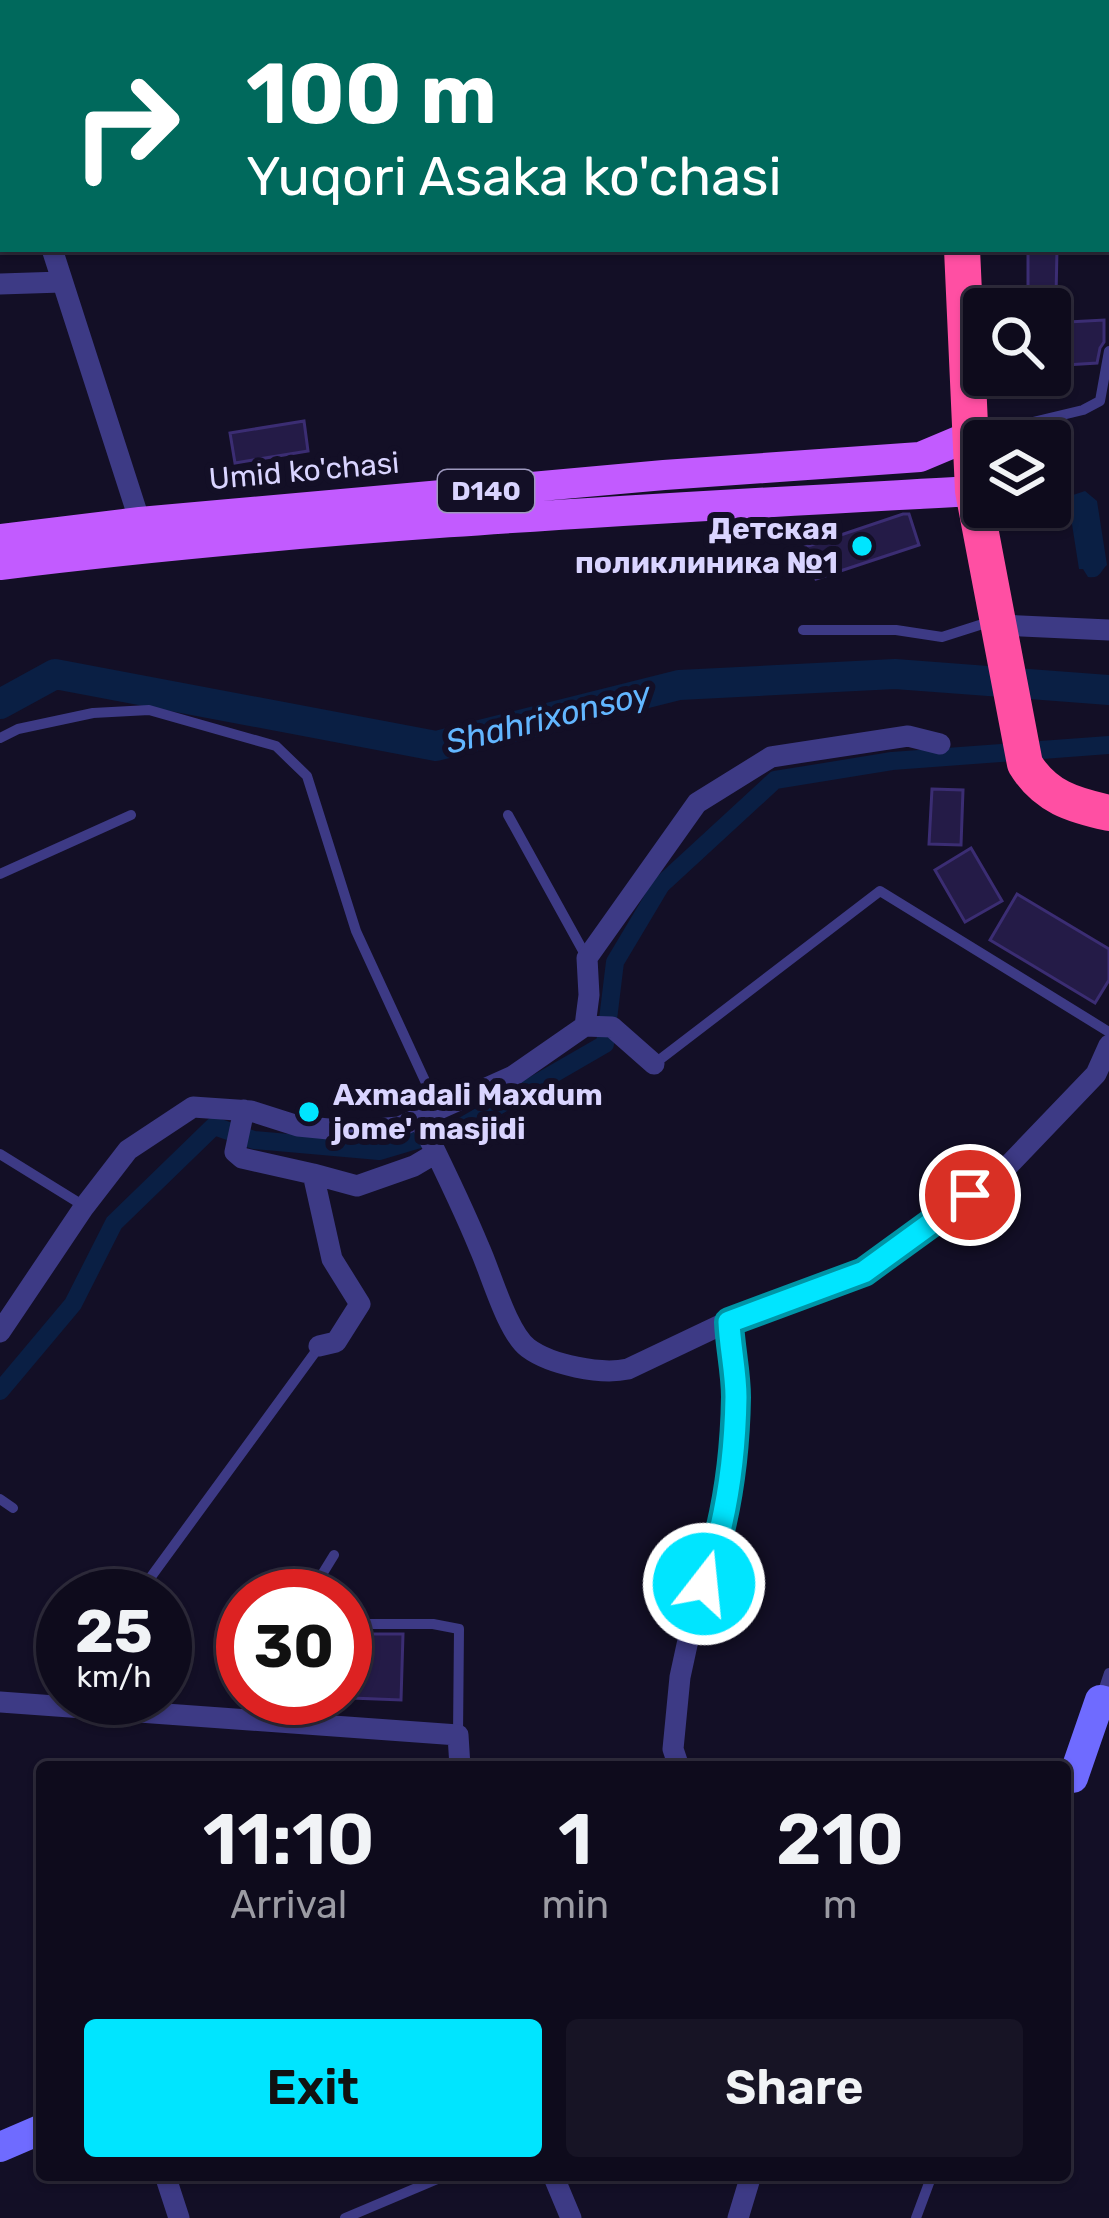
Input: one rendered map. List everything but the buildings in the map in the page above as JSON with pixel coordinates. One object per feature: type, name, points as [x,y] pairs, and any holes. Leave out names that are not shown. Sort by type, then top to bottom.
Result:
[{"type":"highway","points":[[962,252],[969,420]]},
{"type":"highway","points":[[980,528],[1024,764],[1046,791],[1109,813]]},
{"type":"main road","name":"Umid ko'chasi","points":[[0,539],[140,522],[920,457],[963,439]]},
{"type":"main road","name":"Umid ko'chasi","points":[[0,565],[192,543],[963,492]]},
{"type":"street","points":[[53,252],[140,522]]},
{"type":"street","points":[[0,284],[62,282]]},
{"type":"street","points":[[999,622],[1109,630]]},
{"type":"street","points":[[654,1064],[599,1026],[589,995],[587,958],[697,803],[771,757],[908,736],[940,744]]},
{"type":"street","points":[[0,1332],[128,1150],[193,1107],[240,1131],[399,1127],[513,1076],[599,1026]]},
{"type":"street","points":[[426,1116],[435,1152],[511,1324],[526,1347],[560,1363],[616,1372],[729,1322],[864,1272],[1005,1169],[1106,1059]]},
{"type":"street","points":[[240,1131],[242,1158],[357,1186],[414,1166],[435,1152]]},
{"type":"street","points":[[314,1174],[332,1259],[361,1304],[336,1342],[319,1346]]},
{"type":"street","points":[[677,1761],[673,1749],[680,1677],[695,1608],[717,1543],[733,1460],[736,1392],[729,1322]]},
{"type":"street","points":[[1071,1777],[1106,1691]]},
{"type":"street","points":[[0,1702],[36,1703]]},
{"type":"street","points":[[192,1712],[458,1735],[460,1761]]},
{"type":"street","points":[[0,2147],[36,2132]]},
{"type":"street","points":[[167,2181],[179,2218]]},
{"type":"street","points":[[556,2181],[571,2218]]},
{"type":"street","points":[[738,2218],[749,2181]]},
{"type":"lane","points":[[1040,420],[1104,401],[1109,351]]},
{"type":"lane","points":[[803,630],[896,630],[942,637],[999,622]]},
{"type":"lane","points":[[0,738],[18,729],[94,713],[149,710],[276,746],[307,776],[356,931],[426,1116]]},
{"type":"lane","points":[[508,814],[587,958]]},
{"type":"lane","points":[[0,874],[131,815]]},
{"type":"lane","points":[[654,1064],[880,891],[1109,1032]]},
{"type":"lane","points":[[0,1154],[84,1207]]},
{"type":"lane","points":[[157,1569],[319,1346]]},
{"type":"lane","points":[[0,1499],[13,1508]]},
{"type":"lane","points":[[325,1569],[334,1555]]},
{"type":"lane","points":[[372,1624],[459,1629],[458,1735]]},
{"type":"lane","points":[[345,2218],[434,2181]]},
{"type":"lane","points":[[916,2218],[930,2181]]},
{"type":"water","points":[[1085,491],[1097,501],[1107,565],[1098,576],[1088,577],[1079,569],[1071,518],[1073,495]]},
{"type":"waterway","name":"Shahrixonsoy","points":[[0,704],[55,674],[436,746],[679,685],[895,674],[1109,690]]},
{"type":"waterway","points":[[0,1391],[73,1304],[114,1223],[214,1126],[254,1140],[379,1151],[463,1126],[605,1044],[615,962],[661,885],[775,780],[892,761],[1109,745]]},
{"type":"place","name":"Детская поликлиника №1","points":[[862,546]]},
{"type":"place","name":"Axmadali Maxdum jome' masjidi","points":[[309,1112]]},
{"type":"route","points":[[704,1584],[733,1460],[736,1392],[729,1322],[864,1272],[970,1195]]}]
